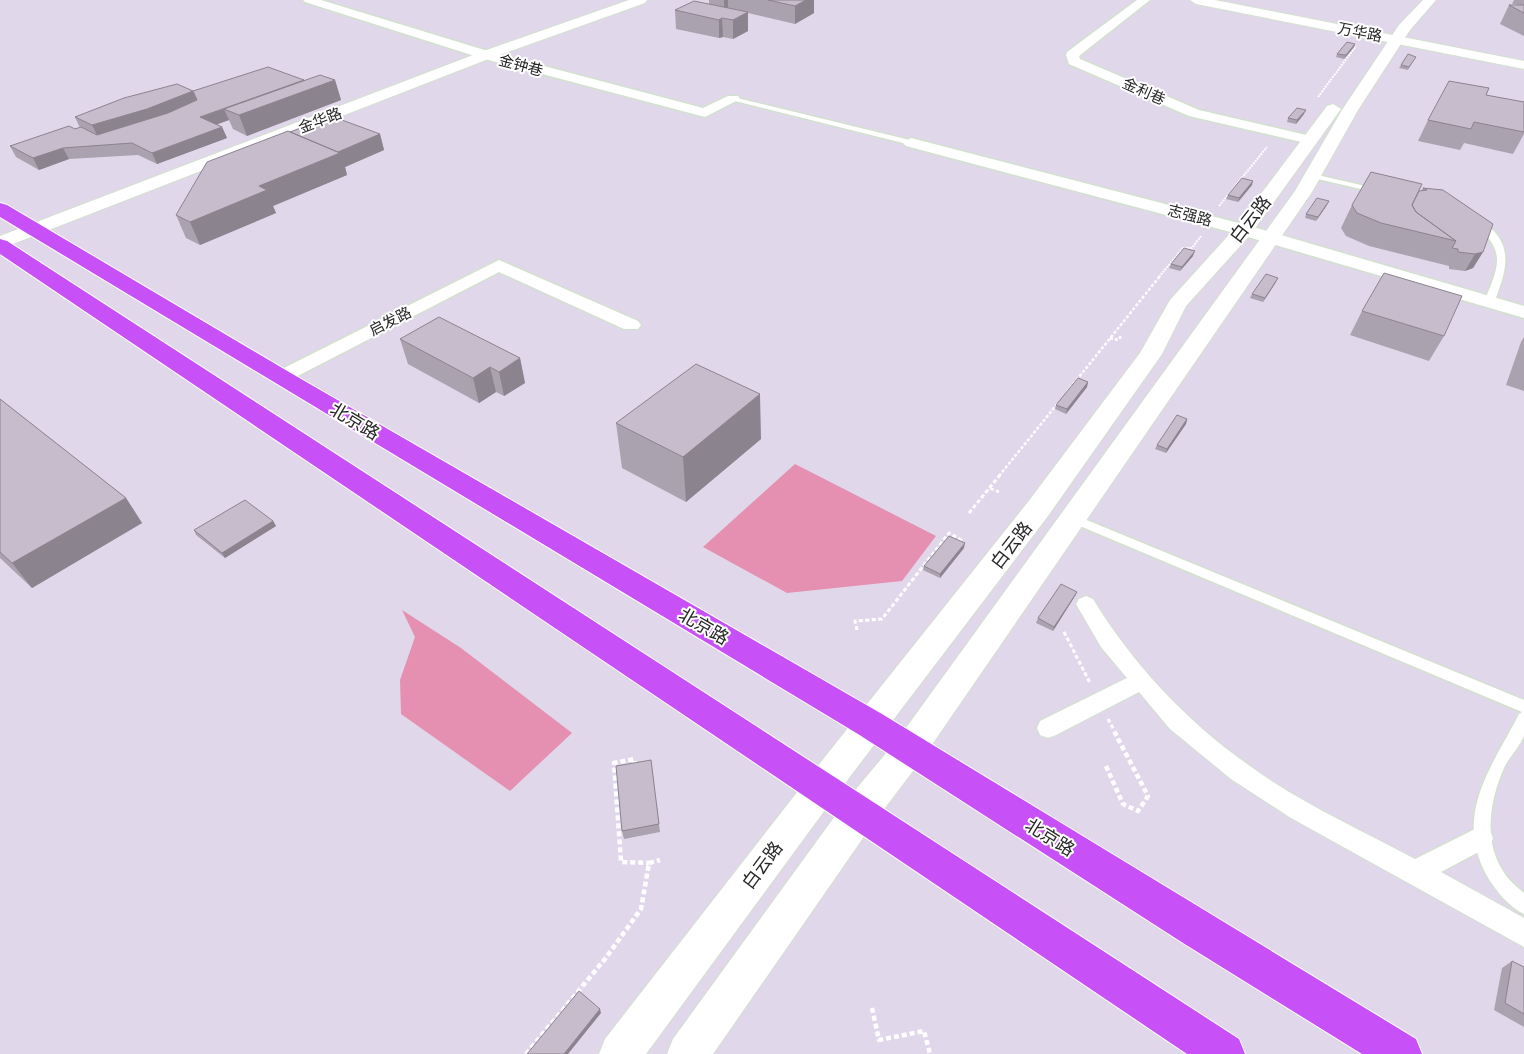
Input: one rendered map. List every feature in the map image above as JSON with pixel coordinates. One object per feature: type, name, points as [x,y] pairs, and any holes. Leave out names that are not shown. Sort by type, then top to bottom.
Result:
[{"type":"main road","name":"金华路","points":[[0,245],[486,55],[641,0]]},
{"type":"main road","name":"万华路","points":[[1196,0],[1524,65]]},
{"type":"main road","name":"白云路","points":[[688,1054],[859,813],[910,749],[1271,237],[1312,175],[1350,110],[1390,52],[1404,28],[1430,0]]},
{"type":"main road","name":"白云路","points":[[620,1054],[870,724],[1038,509],[1151,354],[1176,304],[1244,230],[1344,93],[1351,74],[1372,49],[1397,39]]},
{"type":"main road","name":"北京路","points":[[0,209],[870,724],[1197,929],[1402,1054]]},
{"type":"main road","points":[[0,245],[1224,1054]]},
{"type":"street","name":"金钟巷","points":[[308,0],[486,55],[705,113],[733,99]]},
{"type":"street","name":"金利巷","points":[[1144,0],[1085,43],[1072,55],[1074,61],[1194,113],[1310,140]]},
{"type":"street","name":"志强路","points":[[911,143],[1271,237],[1524,312]]},
{"type":"street","name":"启发路","points":[[281,377],[499,264],[630,325]]},
{"type":"street","points":[[1086,604],[1108,641],[1178,722],[1239,772],[1300,810],[1508,922],[1524,934]]},
{"type":"street","points":[[1048,728],[1142,680]]},
{"type":"street","points":[[1415,872],[1481,838]]},
{"type":"lane","points":[[733,99],[911,143]]},
{"type":"lane","points":[[1312,175],[1387,193]]},
{"type":"lane","points":[[1472,218],[1496,238],[1501,253],[1502,268],[1489,302]]},
{"type":"lane","points":[[1072,518],[1524,707]]},
{"type":"lane","points":[[1524,718],[1520,732],[1504,754],[1491,780],[1483,813],[1481,838],[1486,857],[1497,878],[1524,905]]},
{"type":"path","points":[[1314,103],[1356,47],[1356,43]]},
{"type":"path","points":[[1220,211],[1219,204],[1267,146]]},
{"type":"path","points":[[1183,248],[1192,248],[1204,231]]},
{"type":"path","points":[[1183,248],[1191,250],[1187,254]]},
{"type":"path","points":[[969,513],[1183,248]]},
{"type":"path","points":[[1110,338],[1118,340],[1122,334]]},
{"type":"path","points":[[990,488],[998,492]]},
{"type":"path","points":[[857,630],[856,621],[882,619],[950,533],[961,540],[956,544]]},
{"type":"path","points":[[1064,632],[1148,796],[1138,811],[1122,804],[1106,766]]},
{"type":"path","points":[[636,771],[634,759],[614,763],[621,862],[660,860]]},
{"type":"path","points":[[526,1054],[605,959],[641,909],[649,862]]},
{"type":"path","points":[[872,1008],[879,1040],[924,1032],[930,1054]]},
{"type":"shaded area","points":[[795,464],[936,536],[902,581],[787,593],[703,547]]},
{"type":"shaded area","points":[[402,610],[461,648],[572,733],[510,791],[401,714],[400,680],[415,637]]},
{"type":"building","points":[[768,0],[806,0],[795,6]]},
{"type":"building","points":[[694,1],[748,12],[733,20],[722,18],[719,20],[675,10]]},
{"type":"building","points":[[1509,5],[1524,5],[1524,13]]},
{"type":"building","points":[[1347,42],[1355,44],[1346,55],[1337,54]]},
{"type":"building","points":[[1408,54],[1416,57],[1409,67],[1401,65]]},
{"type":"building","points":[[268,67],[304,80],[200,117],[222,127],[152,153],[132,143],[63,148],[33,158],[10,146],[69,126],[75,129],[81,127],[97,135],[168,113],[197,100],[193,91]]},
{"type":"building","points":[[320,75],[335,80],[239,115],[224,109]]},
{"type":"building","points":[[1449,81],[1489,88],[1486,95],[1524,102],[1524,132],[1474,122],[1471,129],[1428,120]]},
{"type":"building","points":[[177,84],[193,91],[147,109],[92,125],[75,117],[124,98]]},
{"type":"building","points":[[1297,108],[1306,110],[1297,120],[1288,118]]},
{"type":"building","points":[[331,116],[380,134],[338,152],[290,132]]},
{"type":"building","points":[[288,131],[340,153],[259,186],[267,190],[190,222],[176,215],[207,162]]},
{"type":"building","points":[[1371,172],[1422,184],[1412,205],[1416,212],[1456,241],[1381,223],[1357,213],[1352,205]]},
{"type":"building","points":[[1242,178],[1253,181],[1239,198],[1228,195]]},
{"type":"building","points":[[1423,188],[1443,190],[1493,224],[1483,252],[1475,254],[1458,252],[1458,249],[1452,248],[1456,241],[1416,212],[1412,205],[1419,191],[1427,190]]},
{"type":"building","points":[[1317,198],[1329,201],[1318,217],[1306,214]]},
{"type":"building","points":[[1184,248],[1195,251],[1182,267],[1171,264]]},
{"type":"building","points":[[1384,273],[1462,296],[1444,336],[1362,311]]},
{"type":"building","points":[[1266,274],[1278,278],[1265,298],[1252,294]]},
{"type":"building","points":[[439,317],[520,358],[499,372],[490,367],[473,378],[400,339]]},
{"type":"building","points":[[696,364],[760,394],[683,457],[616,423]]},
{"type":"building","points":[[1078,378],[1088,382],[1067,409],[1056,405]]},
{"type":"building","points":[[0,399],[126,498],[12,563],[0,552]]},
{"type":"building","points":[[1177,415],[1187,419],[1167,449],[1157,445]]},
{"type":"building","points":[[245,500],[273,521],[222,553],[194,530]]},
{"type":"building","points":[[949,536],[965,543],[940,574],[924,566]]},
{"type":"building","points":[[1061,584],[1077,592],[1054,627],[1038,618]]},
{"type":"building","points":[[651,760],[659,824],[622,831],[616,766]]},
{"type":"building","points":[[1512,961],[1524,967],[1524,1014],[1505,1003]]},
{"type":"building","points":[[579,991],[600,1009],[564,1054],[527,1054]]}]
